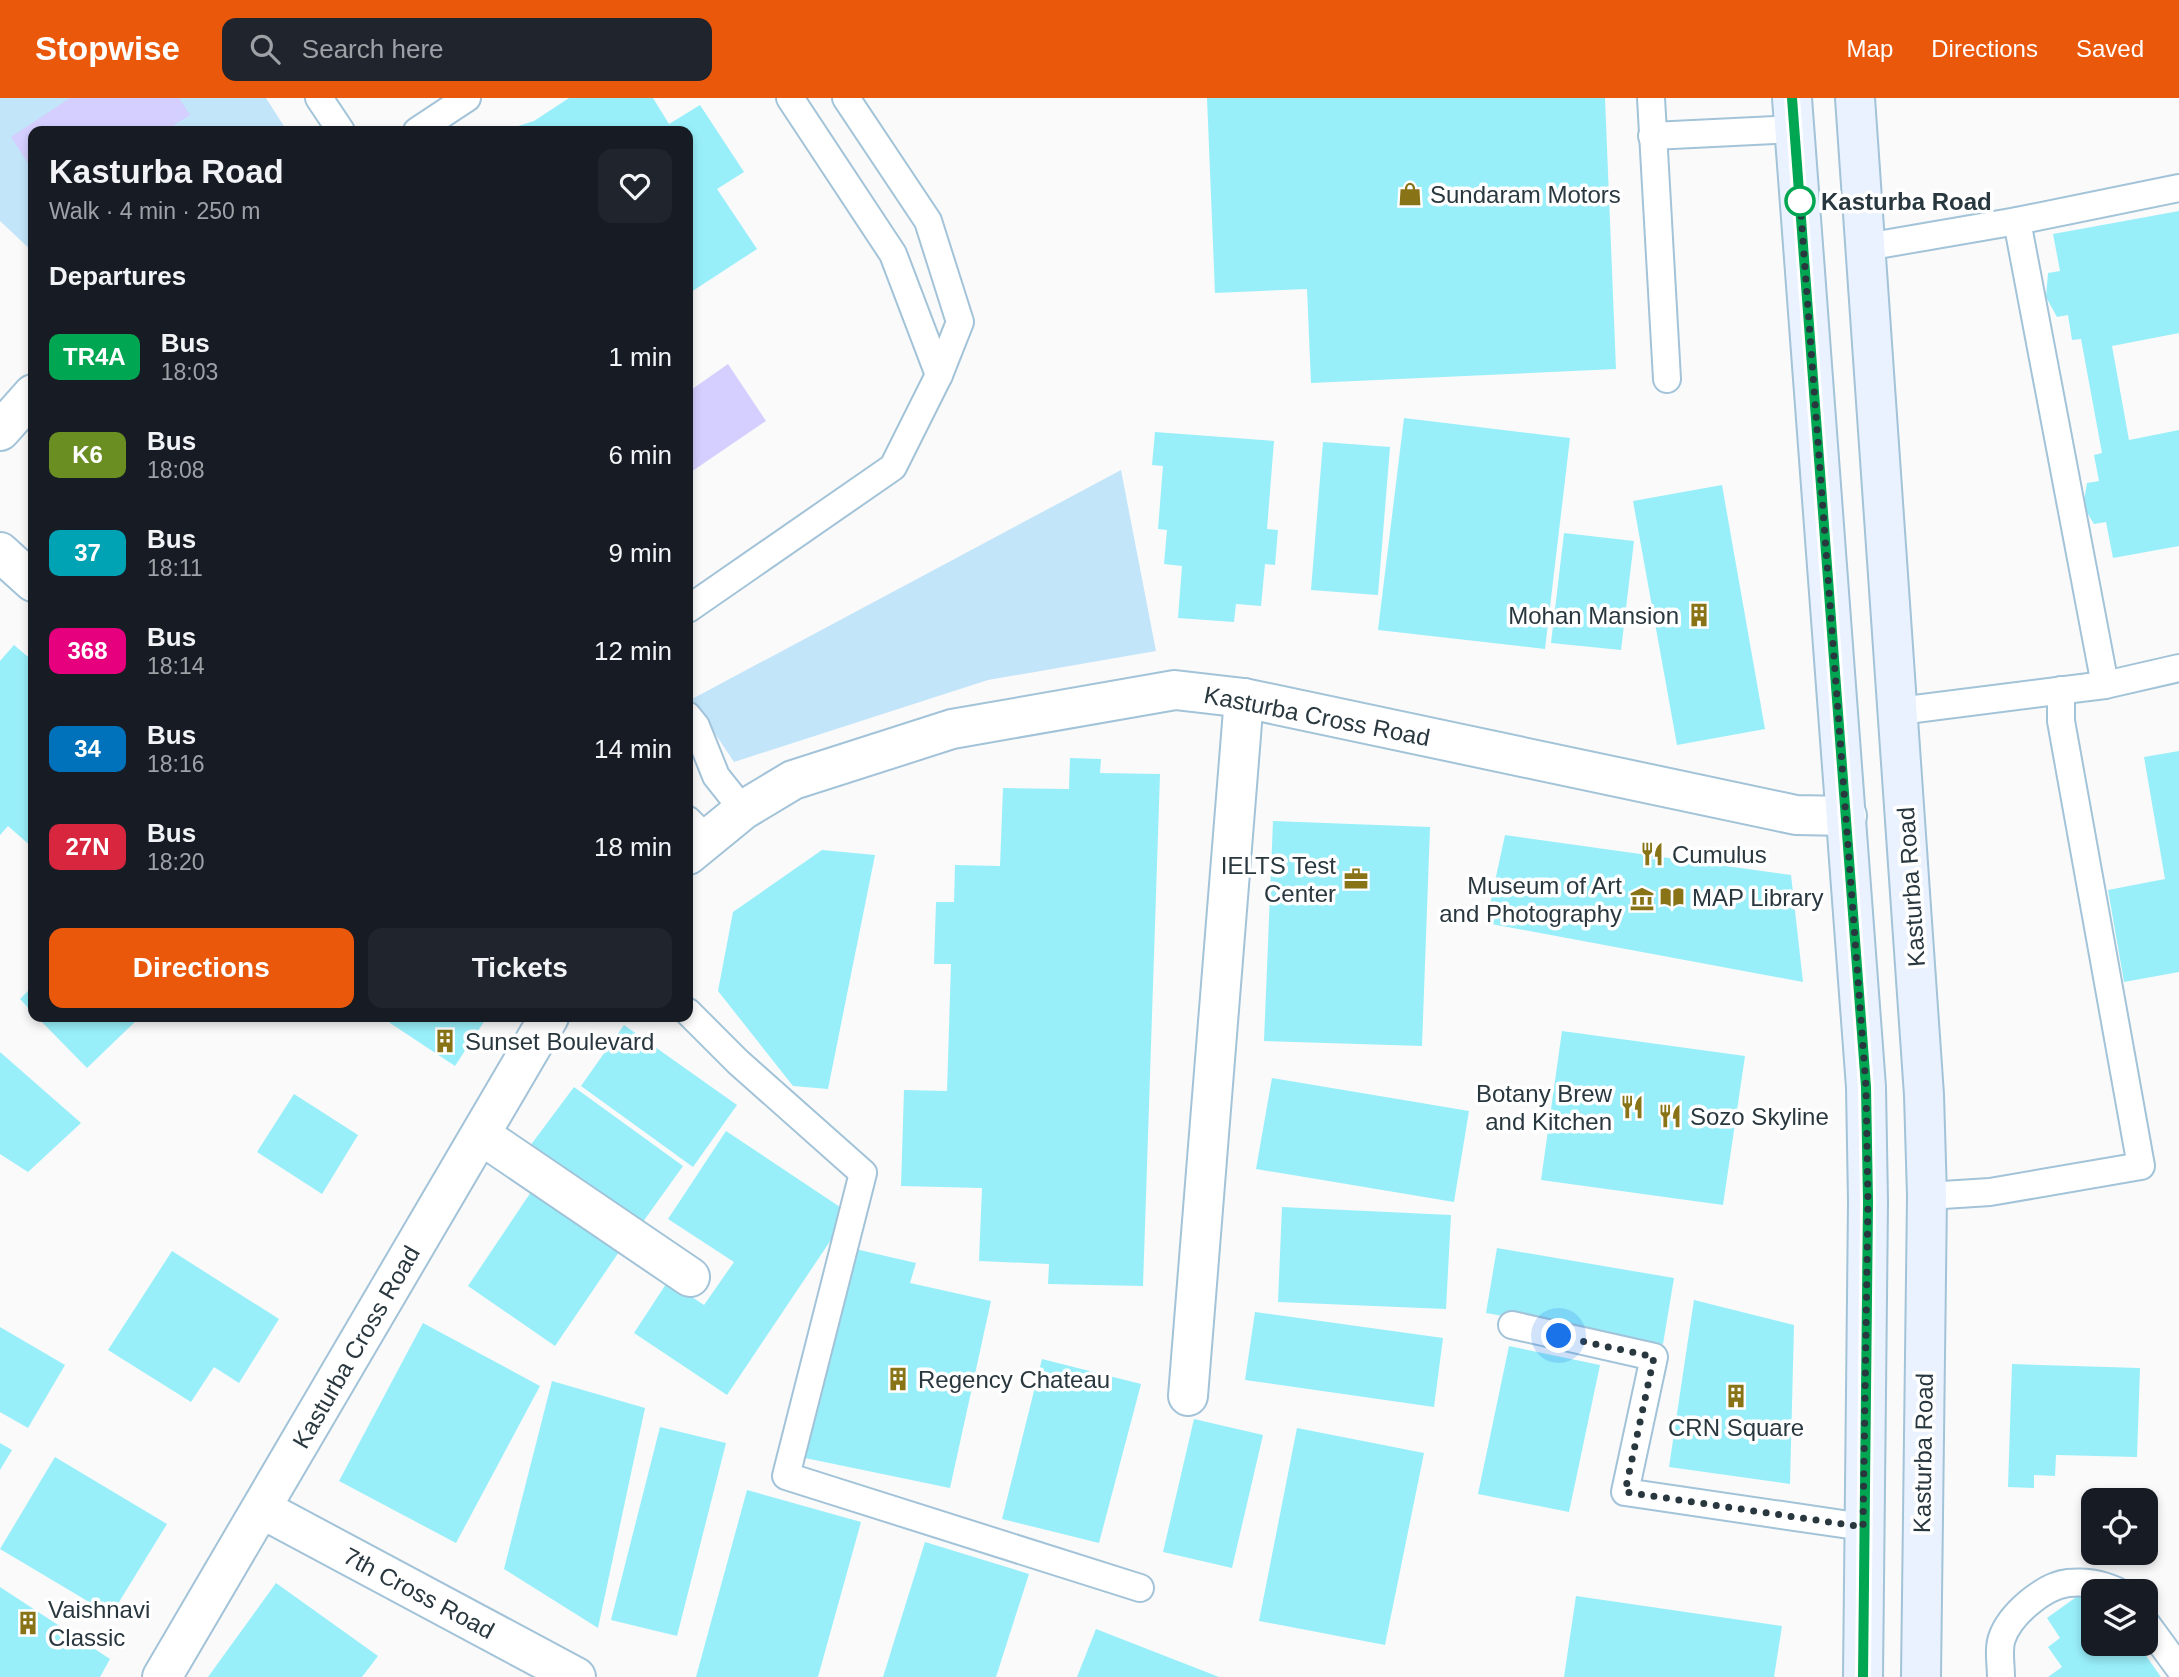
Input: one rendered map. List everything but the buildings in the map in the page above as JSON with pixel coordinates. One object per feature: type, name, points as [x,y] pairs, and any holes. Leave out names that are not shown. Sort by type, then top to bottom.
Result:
[{"type":"main road","name":"Kasturba Road","points":[[1855,98],[1924,1095],[1927,1196],[1921,1677]]},
{"type":"main road","points":[[1793,113],[1866,1100],[1863,1677]]},
{"type":"street","points":[[0,431],[28,400]]},
{"type":"street","points":[[0,552],[28,577]]},
{"type":"street","name":"Kasturba Cross Road","points":[[694,838],[793,780],[952,729],[1175,690],[1244,698],[1796,816],[1847,816]]},
{"type":"street","points":[[1188,1396],[1244,698]]},
{"type":"street","name":"Kasturba Cross Road","points":[[162,1677],[547,1022]]},
{"type":"street","points":[[481,1135],[690,1277]]},
{"type":"street","name":"7th Cross Road","points":[[262,1509],[576,1677]]},
{"type":"lane","points":[[319,98],[338,126]]},
{"type":"lane","points":[[425,126],[467,98]]},
{"type":"lane","points":[[790,98],[893,254],[939,374]]},
{"type":"lane","points":[[693,605],[893,467],[939,374],[960,322],[928,222],[846,98]]},
{"type":"lane","points":[[1651,98],[1667,379]]},
{"type":"lane","points":[[1652,136],[1793,113]]},
{"type":"lane","points":[[1866,247],[2017,221],[2179,188]]},
{"type":"lane","points":[[2017,221],[2105,685]]},
{"type":"lane","points":[[1899,710],[2105,685],[2179,668]]},
{"type":"lane","points":[[1927,1196],[1990,1192],[2141,1166],[2061,721],[2061,690]]},
{"type":"lane","points":[[693,722],[716,776],[743,810]]},
{"type":"lane","points":[[693,1017],[738,1062],[863,1173],[786,1476],[1140,1588]]},
{"type":"lane","points":[[1511,1325],[1654,1357],[1625,1492],[1863,1527]]},
{"type":"lane","points":[[2001,1677],[2001,1641],[2010,1621],[2024,1608],[2064,1583],[2081,1582]]},
{"type":"lane","points":[[2158,1639],[2179,1668]]},
{"type":"shaded area","points":[[0,98],[266,98],[284,126],[28,126],[28,247],[0,221]]},
{"type":"shaded area","points":[[70,98],[179,98],[190,115],[173,126],[28,126],[28,163],[11,137]]},
{"type":"shaded area","points":[[728,364],[766,421],[693,471],[693,388]]},
{"type":"shaded area","points":[[1121,470],[1156,651],[988,680],[734,762],[693,698]]},
{"type":"bus line","name":"TR4A","points":[[1792,98],[1866,1087],[1868,1202],[1863,1677]]},
{"type":"place","name":"Sundaram Motors","points":[[1410,194]]},
{"type":"place","name":"Kasturba Road","points":[[1800,201]]},
{"type":"place","name":"Mohan Mansion","points":[[1699,615]]},
{"type":"place","name":"Cumulus","points":[[1652,854]]},
{"type":"place","name":"IELTS Test Center","points":[[1356,879]]},
{"type":"place","name":"MAP Library","points":[[1672,897]]},
{"type":"place","name":"Museum of Art and Photography","points":[[1642,899]]},
{"type":"place","name":"Sunset Boulevard","points":[[445,1041]]},
{"type":"place","name":"Botany Brew and Kitchen","points":[[1632,1107]]},
{"type":"place","name":"Sozo Skyline","points":[[1670,1116]]},
{"type":"place","name":"Regency Chateau","points":[[898,1379]]},
{"type":"place","name":"CRN Square","points":[[1736,1396]]},
{"type":"place","name":"Vaishnavi Classic","points":[[28,1623]]},
{"type":"route","points":[[1559,1336],[1654,1357],[1625,1492],[1863,1527],[1868,1202],[1866,1087],[1800,201]]}]
